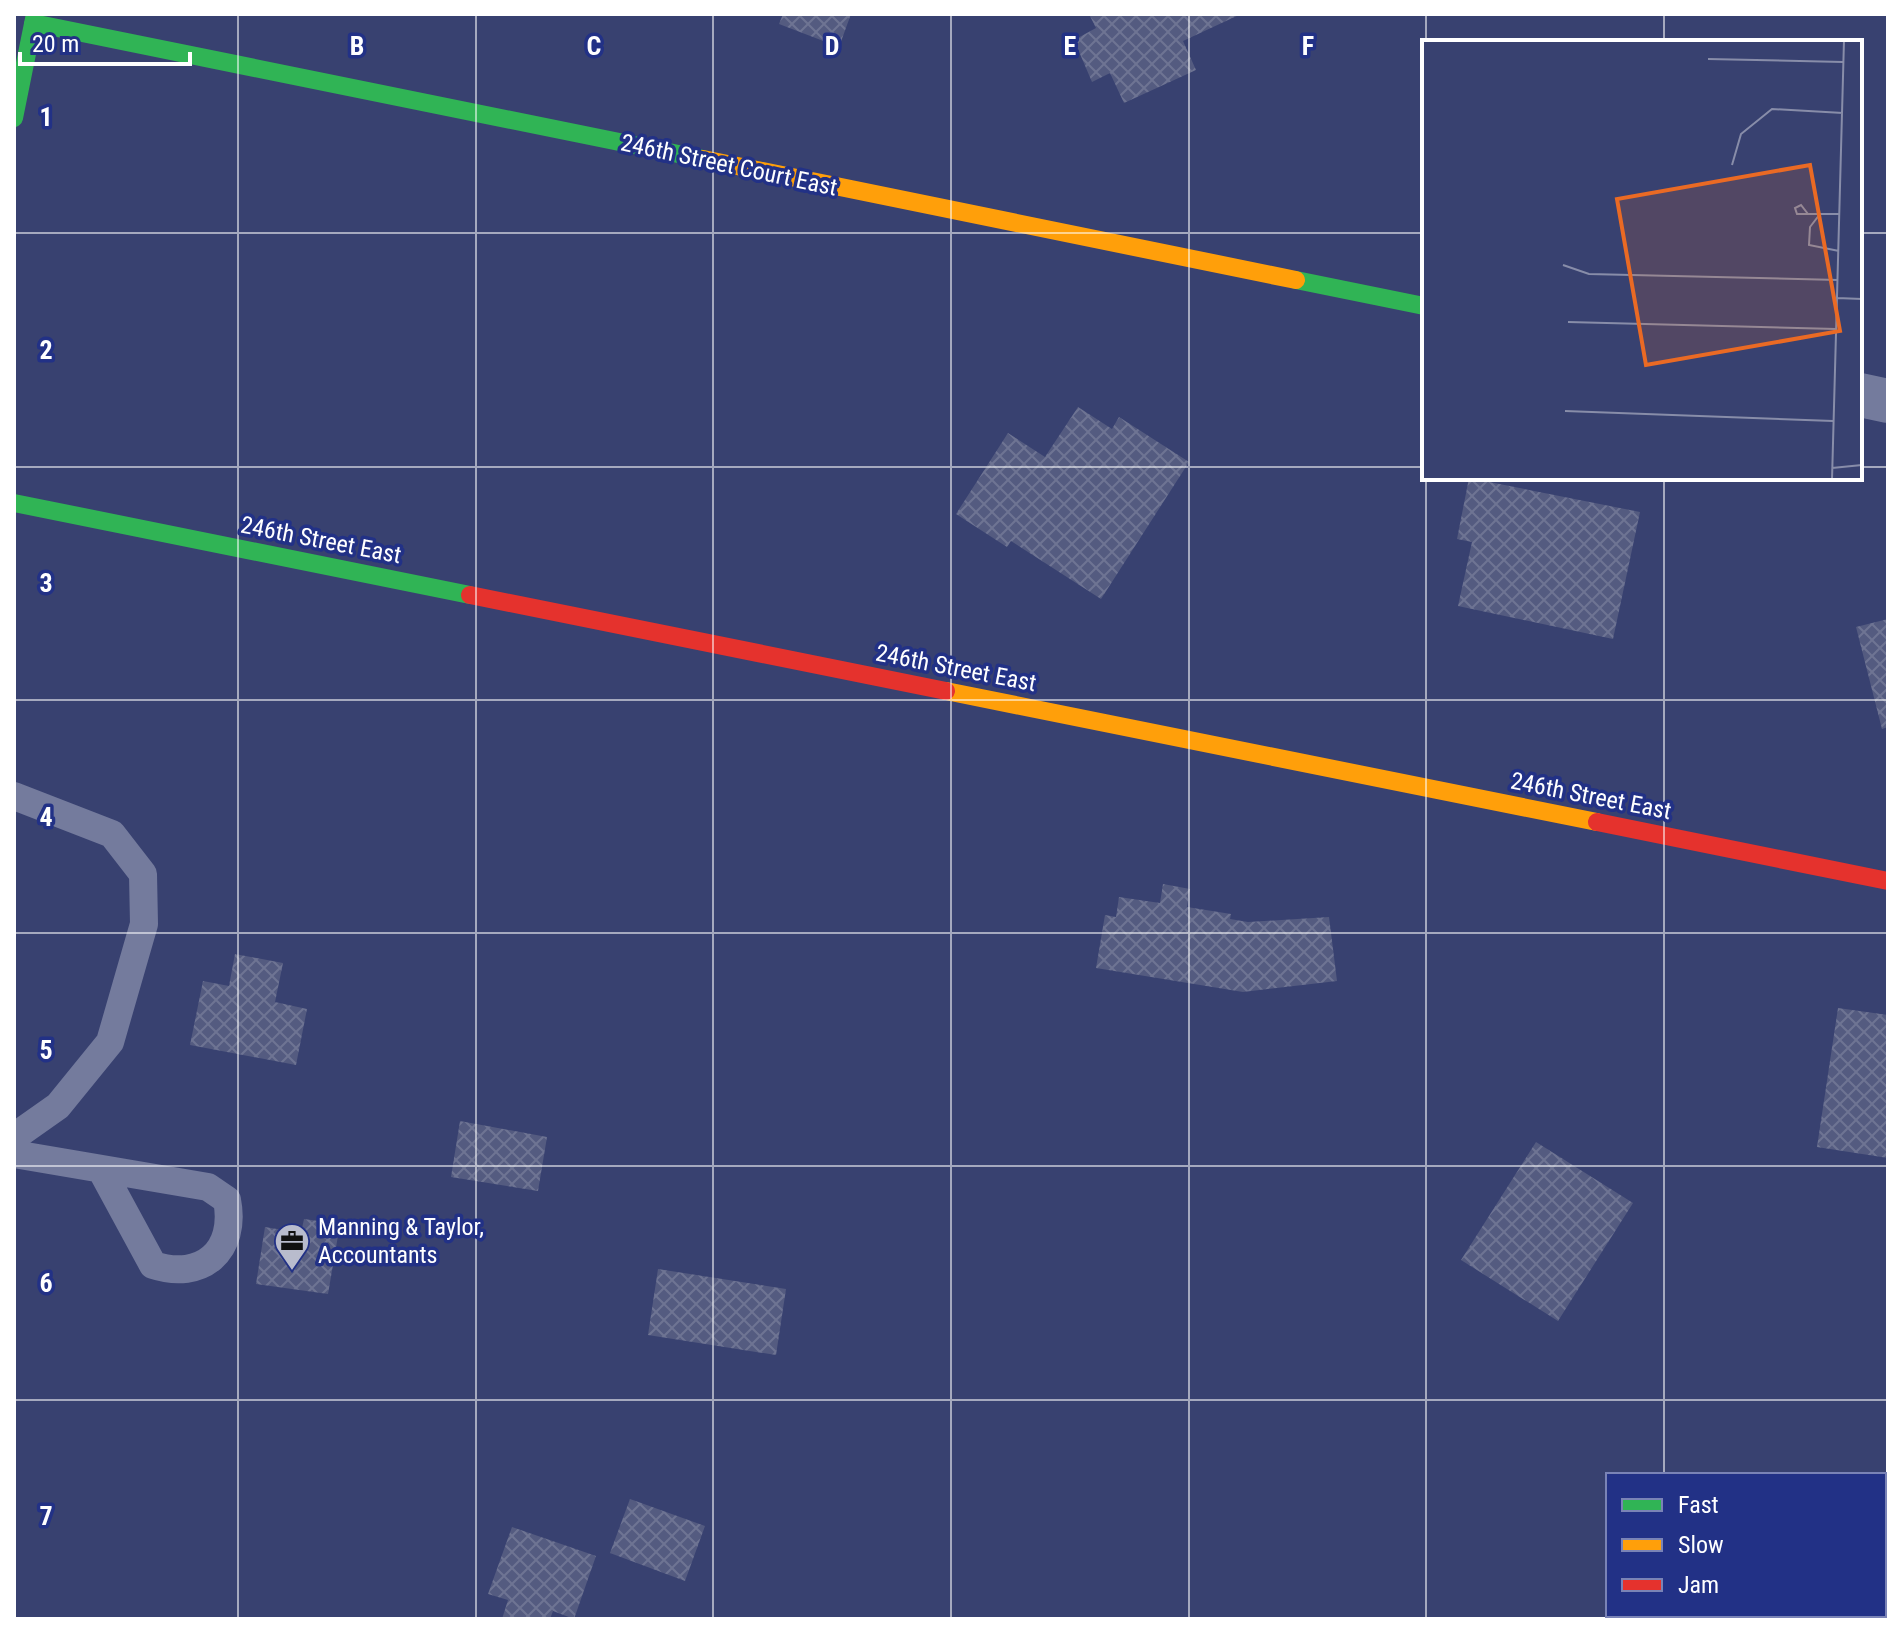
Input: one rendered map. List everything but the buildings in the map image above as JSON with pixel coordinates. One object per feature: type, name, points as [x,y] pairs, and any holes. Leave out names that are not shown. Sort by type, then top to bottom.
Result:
[{"type":"street","points":[[14,118],[34,18]]},
{"type":"street","name":"246th Street Court East","points":[[34,18],[1422,306]]},
{"type":"street","points":[[1862,395],[1888,401]]},
{"type":"street","name":"246th Street East","points":[[14,503],[1888,881]]},
{"type":"lane","points":[[14,796],[112,834],[143,874],[144,924],[110,1042],[58,1106],[14,1137]]},
{"type":"lane","points":[[14,1154],[208,1187],[227,1200],[231,1221],[223,1246],[203,1266],[174,1272],[153,1265],[102,1171]]},
{"type":"traffic: fast","points":[[14,118],[35,14]]},
{"type":"traffic: fast","points":[[33,23],[703,159]]},
{"type":"traffic: fast","points":[[1296,280],[1422,306]]},
{"type":"traffic: fast","points":[[14,503],[470,595]]},
{"type":"traffic: slow","points":[[703,159],[1296,280]]},
{"type":"traffic: slow","points":[[946,691],[1597,822]]},
{"type":"traffic: jam","points":[[470,595],[946,691]]},
{"type":"traffic: jam","points":[[1597,822],[1888,881]]},
{"type":"place","name":"Manning & Taylor, Accountants","points":[[292,1272]]}]
